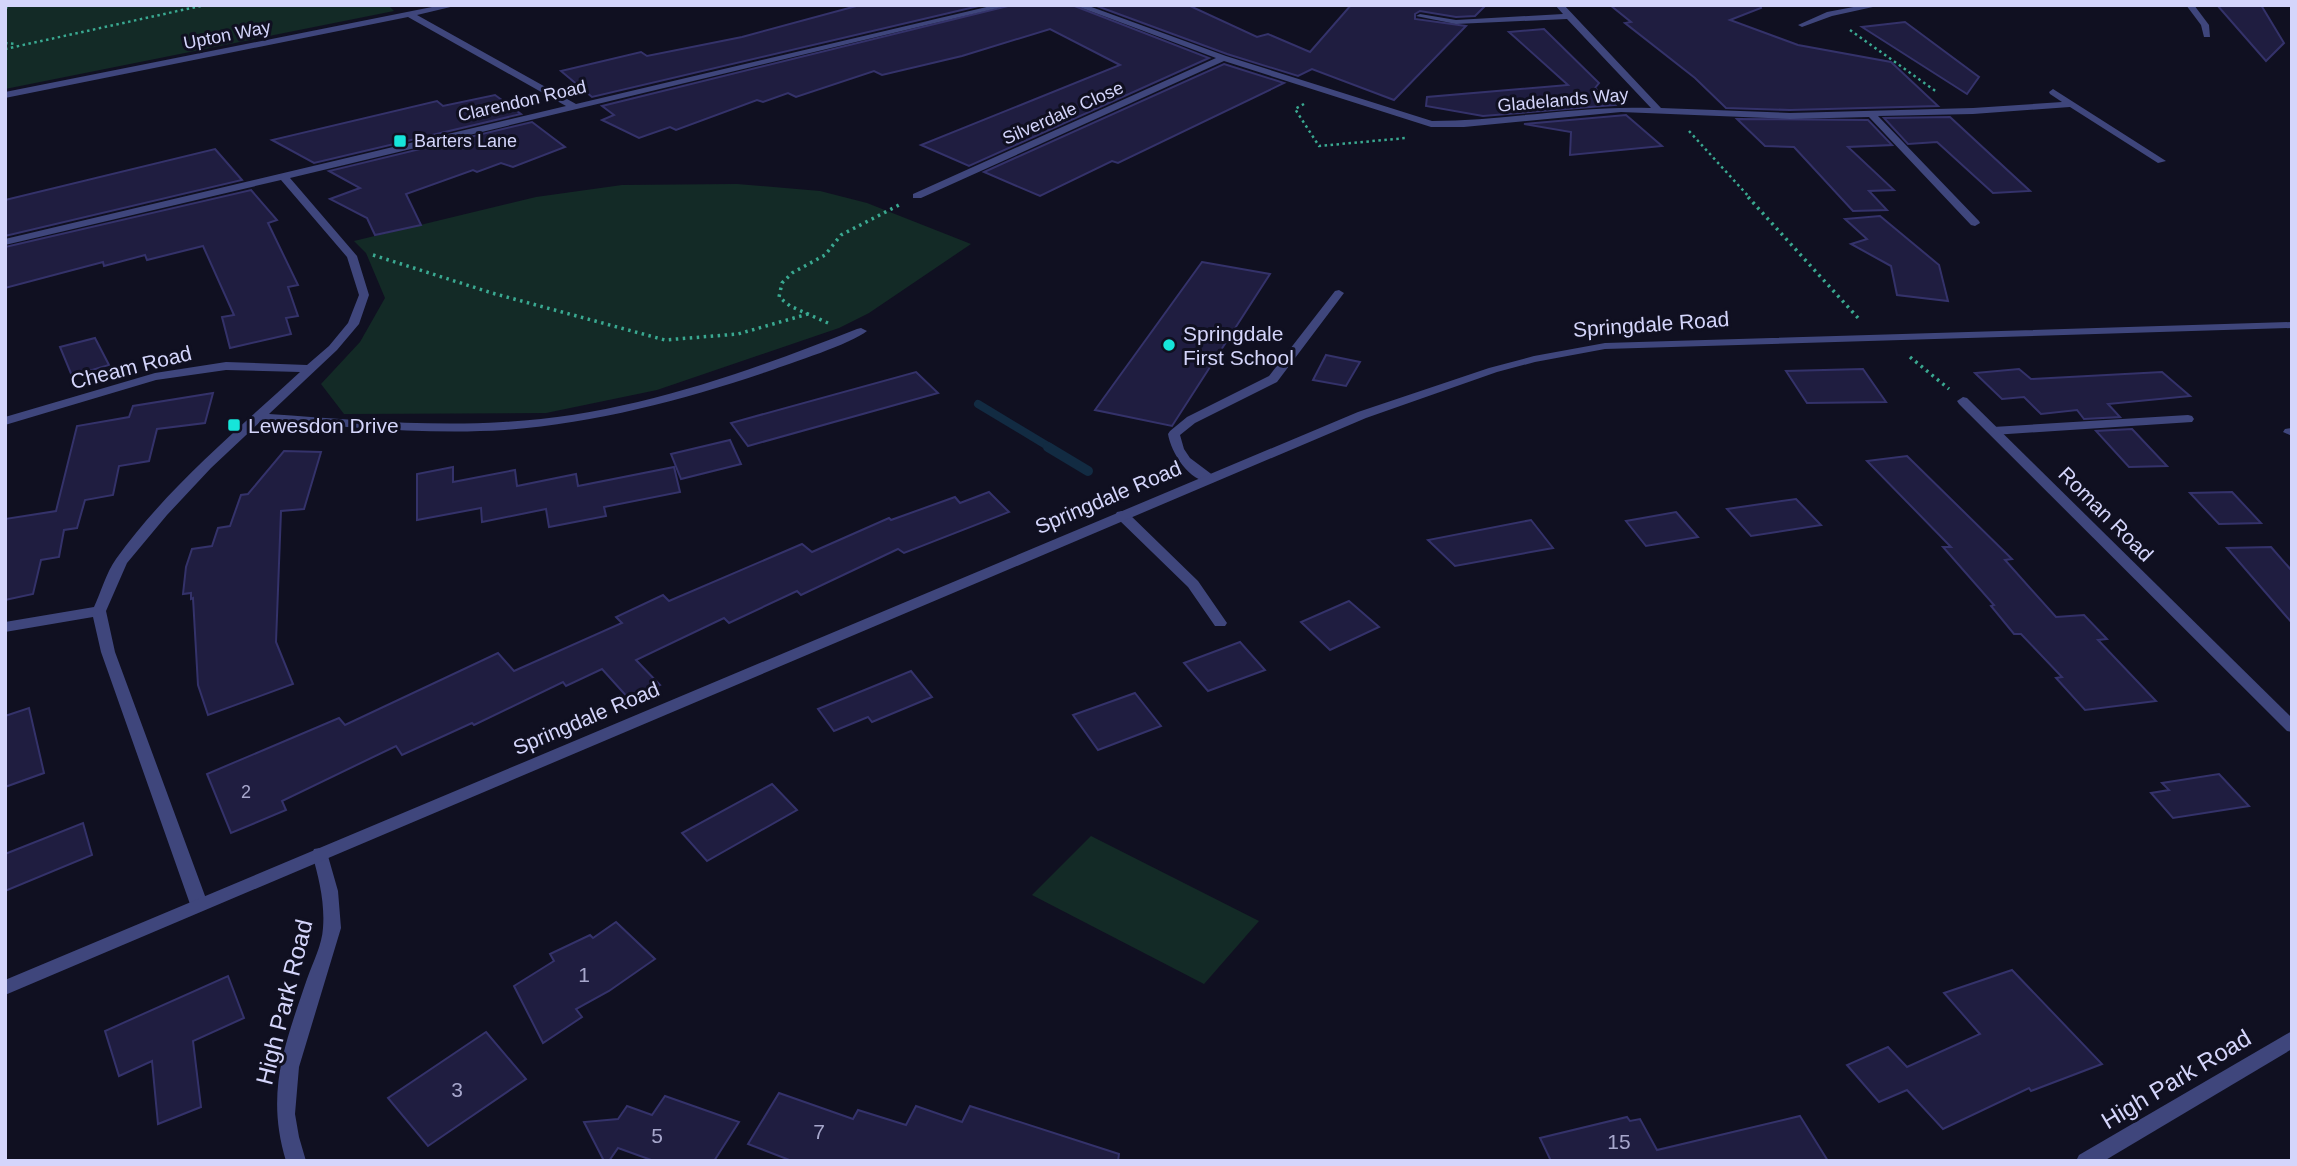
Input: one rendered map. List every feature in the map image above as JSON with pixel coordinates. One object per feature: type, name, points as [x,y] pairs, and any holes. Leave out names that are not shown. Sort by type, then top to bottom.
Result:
[{"type":"street","name":"Upton Way","points":[[5,95],[455,5]]},
{"type":"street","name":"Clarendon Road","points":[[5,242],[1006,5]]},
{"type":"street","name":"Gladelands Way","points":[[1078,5],[1223,58],[1431,124],[1657,110],[1790,116],[1872,115],[2070,104]]},
{"type":"street","points":[[1559,5],[1657,110]]},
{"type":"street","points":[[1802,25],[1835,13],[1878,5]]},
{"type":"street","points":[[2190,5],[2205,25],[2207,35]]},
{"type":"street","points":[[409,14],[574,107]]},
{"type":"street","points":[[1420,16],[1456,22],[1570,16]]},
{"type":"street","name":"Silverdale Close","points":[[916,196],[1223,58]]},
{"type":"street","points":[[2053,92],[2161,161]]},
{"type":"street","points":[[1872,115],[1975,223]]},
{"type":"street","points":[[199,904],[108,652],[99,611],[121,562],[162,512],[206,465],[260,417],[353,324],[364,295],[352,256],[283,176]]},
{"type":"street","points":[[1209,479],[1186,463],[1176,448],[1174,435],[1191,420],[1273,379],[1339,293]]},
{"type":"street","name":"Springdale Road","points":[[5,988],[1362,415],[1493,370],[1563,353],[1641,344],[2292,325]]},
{"type":"street","points":[[260,417],[442,426],[504,426],[572,419],[653,404],[738,379],[856,333]]},
{"type":"street","name":"Cheam Road","points":[[5,421],[156,377],[226,366],[310,369]]},
{"type":"street","name":"Roman Road","points":[[1963,401],[2292,727]]},
{"type":"street","points":[[1993,431],[2188,419]]},
{"type":"street","points":[[1122,515],[1194,584],[1220,623]]},
{"type":"street","points":[[5,626],[99,611]]},
{"type":"street","name":"High Park Road","points":[[296,1161],[289,1143],[283,1110],[289,1073],[332,930],[330,887],[320,854]]},
{"type":"street","name":"High Park Road","points":[[2086,1161],[2292,1038]]},
{"type":"path","points":[[5,8],[12,5]]},
{"type":"path","points":[[5,49],[205,5]]},
{"type":"path","points":[[1835,13],[1850,30],[1964,111]]},
{"type":"path","points":[[5,43],[25,44]]},
{"type":"path","points":[[1328,93],[1295,109],[1319,146],[1409,138]]},
{"type":"path","points":[[1671,111],[1880,336],[1963,401]]},
{"type":"path","points":[[856,333],[808,314],[779,298],[782,284],[787,278],[825,255],[841,235],[916,196]]},
{"type":"path","points":[[352,256],[366,253],[379,256],[492,293],[664,340],[692,340],[744,332],[808,314]]},
{"type":"green space","points":[[5,5],[388,5],[394,11],[5,89]]},
{"type":"green space","points":[[737,184],[820,191],[867,203],[971,244],[869,313],[839,328],[657,390],[546,413],[344,414],[321,384],[360,342],[385,298],[366,253],[354,241],[536,197],[622,185]]},
{"type":"green space","points":[[1091,836],[1259,921],[1204,984],[1032,895]]},
{"type":"building","points":[[860,5],[983,5],[592,97],[561,71],[641,52],[647,56],[742,37]]},
{"type":"building","points":[[1012,5],[1072,5],[1209,58],[969,166],[921,145],[1120,65],[1050,29],[962,56],[882,75],[874,71],[796,97],[788,93],[763,102],[757,100],[676,130],[670,127],[639,138],[602,120],[614,115],[602,106]]},
{"type":"building","points":[[1094,5],[1188,5],[1257,37],[1268,34],[1310,52],[1351,5],[1486,5],[1475,16],[1456,17],[1420,11],[1415,14],[1415,19],[1466,26],[1394,100],[1312,69],[1298,76],[1227,54]]},
{"type":"building","points":[[1610,5],[1760,5],[1761,8],[1730,20],[1798,45],[1891,62],[1938,106],[1790,110],[1726,108],[1695,78],[1625,23],[1631,22]]},
{"type":"building","points":[[2217,5],[2261,5],[2284,43],[2266,61]]},
{"type":"building","points":[[1905,22],[1979,77],[1967,94],[1862,27]]},
{"type":"building","points":[[1544,29],[1599,83],[1595,88],[1615,105],[1483,116],[1426,106],[1427,97],[1568,85],[1509,32]]},
{"type":"building","points":[[1224,64],[1284,83],[1118,163],[1112,161],[1040,196],[984,172]]},
{"type":"building","points":[[495,95],[521,114],[314,163],[272,140],[437,101],[443,106]]},
{"type":"building","points":[[1626,115],[1662,146],[1570,155],[1571,132],[1524,124]]},
{"type":"building","points":[[1950,117],[2030,191],[1993,193],[1937,142],[1908,144],[1884,118]]},
{"type":"building","points":[[1737,119],[1868,120],[1892,145],[1848,147],[1894,190],[1869,191],[1887,210],[1853,211],[1794,147],[1765,146]]},
{"type":"building","points":[[532,122],[565,147],[513,167],[501,163],[477,172],[473,170],[406,194],[421,225],[375,235],[367,218],[330,199],[360,188],[329,171]]},
{"type":"building","points":[[215,149],[242,180],[5,236],[5,200]]},
{"type":"building","points":[[251,190],[277,220],[268,223],[298,285],[288,287],[298,316],[286,318],[291,334],[230,348],[222,317],[234,315],[203,246],[147,260],[145,255],[104,266],[103,262],[5,288],[5,247]]},
{"type":"building","points":[[1880,216],[1939,265],[1948,301],[1897,295],[1891,266],[1851,244],[1867,239],[1845,219]]},
{"type":"building","points":[[1202,262],[1270,274],[1172,426],[1095,410]]},
{"type":"building","points":[[95,338],[109,365],[72,376],[60,347]]},
{"type":"building","points":[[1326,355],[1360,362],[1346,386],[1313,380]]},
{"type":"building","points":[[1863,369],[1886,402],[1807,403],[1786,371]]},
{"type":"building","points":[[2019,369],[2031,379],[2162,372],[2190,396],[2108,404],[2120,417],[2084,419],[2077,410],[2041,414],[2024,397],[2002,399],[1975,373]]},
{"type":"building","points":[[916,372],[938,393],[748,446],[731,423]]},
{"type":"building","points":[[213,393],[205,423],[157,429],[149,461],[119,466],[113,495],[85,500],[77,528],[64,530],[59,557],[41,560],[33,594],[5,600],[5,519],[56,511],[77,426],[129,417],[133,406]]},
{"type":"building","points":[[2132,429],[2167,466],[2129,467],[2096,431]]},
{"type":"building","points":[[730,440],[741,464],[681,479],[671,454]]},
{"type":"building","points":[[284,451],[321,452],[304,509],[281,511],[276,642],[293,684],[208,715],[198,685],[193,598],[191,599],[191,593],[183,594],[186,567],[192,549],[212,546],[218,528],[230,526],[241,495],[248,494]]},
{"type":"building","points":[[1907,456],[2012,559],[2005,560],[2056,617],[2084,615],[2107,639],[2098,640],[2156,701],[2085,710],[2056,678],[2062,677],[2021,634],[2014,634],[1991,606],[1994,605],[1943,547],[1951,547],[1867,461]]},
{"type":"building","points":[[453,467],[453,482],[515,470],[517,486],[576,474],[578,486],[674,467],[680,492],[604,507],[606,516],[549,527],[546,509],[482,522],[481,508],[417,520],[417,474]]},
{"type":"building","points":[[989,492],[1009,512],[904,553],[898,549],[801,595],[797,591],[729,623],[724,618],[636,660],[660,685],[630,700],[602,669],[566,686],[563,682],[474,725],[472,723],[402,755],[396,746],[282,801],[286,810],[231,833],[207,774],[339,718],[345,725],[498,653],[514,671],[622,623],[616,617],[663,595],[669,601],[802,544],[812,552],[889,518],[891,520],[955,497],[960,503]]},
{"type":"building","points":[[2232,492],[2261,523],[2219,524],[2190,493]]},
{"type":"building","points":[[1796,499],[1821,525],[1751,536],[1727,509]]},
{"type":"building","points":[[1676,512],[1698,537],[1646,546],[1626,521]]},
{"type":"building","points":[[1531,520],[1553,548],[1455,566],[1428,540]]},
{"type":"building","points":[[2271,547],[2292,571],[2292,623],[2227,548]]},
{"type":"building","points":[[1349,601],[1379,627],[1330,650],[1301,622]]},
{"type":"building","points":[[1240,642],[1265,670],[1208,691],[1184,663]]},
{"type":"building","points":[[911,671],[932,697],[872,722],[868,717],[834,731],[818,709]]},
{"type":"building","points":[[1135,693],[1161,726],[1098,750],[1073,715]]},
{"type":"building","points":[[29,708],[44,773],[5,787],[5,716]]},
{"type":"building","points":[[2219,774],[2249,806],[2173,818],[2151,793],[2169,790],[2162,783]]},
{"type":"building","points":[[772,784],[797,810],[707,861],[682,833]]},
{"type":"building","points":[[83,823],[92,855],[5,891],[5,854]]},
{"type":"building","points":[[616,922],[655,959],[609,991],[576,1009],[582,1017],[543,1043],[514,986],[554,961],[550,954],[590,935],[593,938]]},
{"type":"building","points":[[2012,970],[2102,1064],[2031,1091],[2029,1088],[1943,1129],[1907,1090],[1879,1102],[1847,1065],[1888,1047],[1907,1067],[1980,1034],[1944,993]]},
{"type":"building","points":[[228,976],[244,1018],[193,1041],[201,1107],[158,1124],[152,1061],[119,1076],[105,1031]]},
{"type":"building","points":[[486,1032],[526,1079],[428,1146],[388,1098]]},
{"type":"building","points":[[779,1093],[853,1119],[858,1110],[906,1125],[916,1106],[962,1122],[970,1106],[1119,1154],[1118,1161],[792,1161],[748,1144]]},
{"type":"building","points":[[665,1096],[739,1122],[714,1161],[654,1161],[618,1148],[609,1161],[604,1161],[584,1122],[618,1119],[627,1106],[652,1115]]},
{"type":"building","points":[[1800,1116],[1828,1161],[1551,1161],[1540,1138],[1627,1117],[1630,1121],[1640,1119],[1657,1150]]},
{"type":"waterway","points":[[978,404],[1051,448]]},
{"type":"waterway","points":[[1048,447],[1088,471]]},
{"type":"place","name":"Barters Lane","points":[[400,141]]},
{"type":"place","name":"Springdale First School","points":[[1169,345]]},
{"type":"place","name":"Lewesdon Drive","points":[[234,425]]}]
